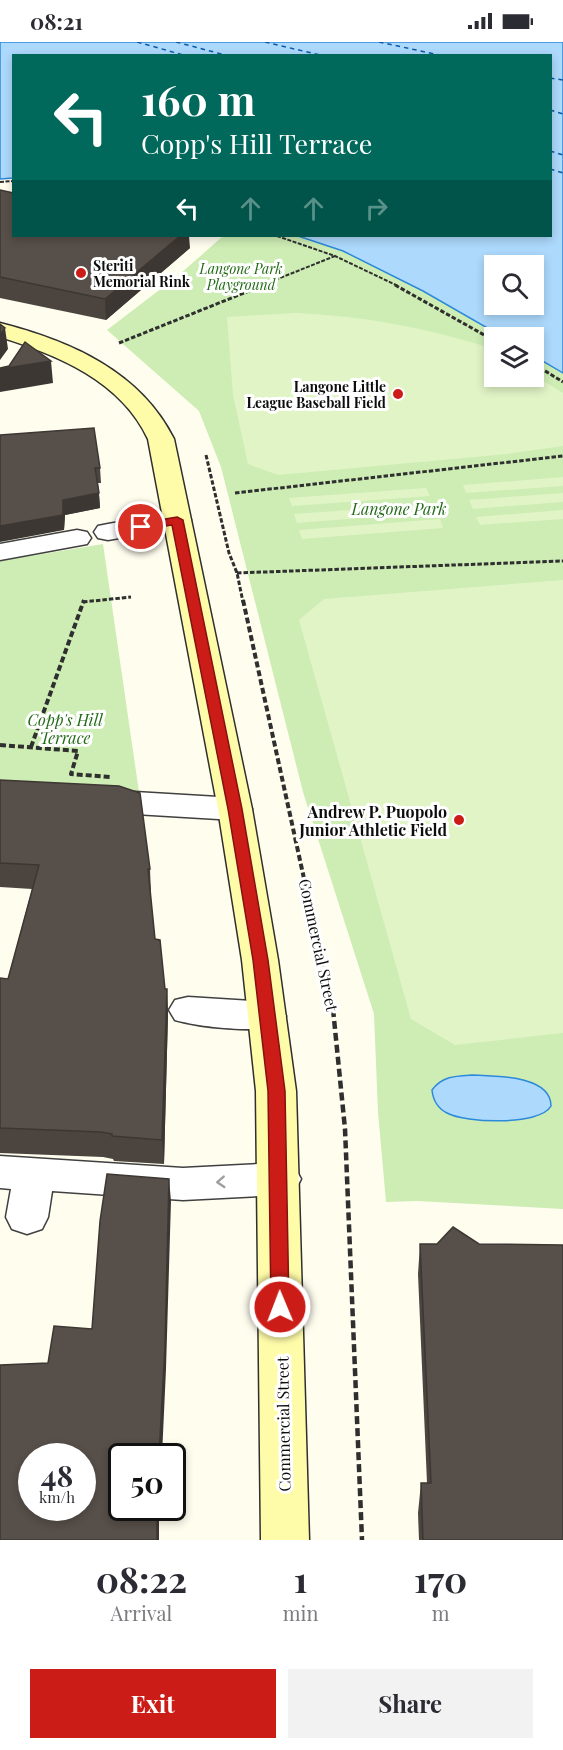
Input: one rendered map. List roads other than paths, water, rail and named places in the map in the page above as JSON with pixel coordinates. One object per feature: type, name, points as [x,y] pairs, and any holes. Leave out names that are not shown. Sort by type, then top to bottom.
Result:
[{"type":"main road","name":"Commercial Street","points":[[0,330],[27,350],[79,359],[116,383],[149,416],[161,439],[235,809],[267,1016],[276,1091],[280,1179],[285,1540]]},
{"type":"street","points":[[108,532],[177,520]]},
{"type":"street","points":[[0,552],[77,538]]},
{"type":"street","points":[[135,803],[235,809]]},
{"type":"street","points":[[188,1010],[267,1016]]},
{"type":"street","points":[[27,1217],[17,1173],[183,1184],[280,1179]]},
{"type":"water","points":[[0,42],[563,42],[563,373],[544,362],[544,327],[486,327],[423,291],[343,251],[301,237],[552,237],[552,54],[12,54],[12,178],[0,179]]},
{"type":"water","points":[[472,1075],[507,1077],[532,1083],[542,1088],[549,1096],[551,1106],[533,1117],[502,1121],[469,1119],[441,1109],[436,1103],[432,1090],[436,1085],[449,1078]]},
{"type":"place","name":"Steriti Memorial Rink","points":[[81,273]]},
{"type":"place","name":"Langone Little League Baseball Field","points":[[398,394]]},
{"type":"place","name":"Andrew P. Puopolo Junior Athletic Field","points":[[459,820]]},
{"type":"park label","name":"Langone Park Playground","points":[[241,276]]},
{"type":"park label","name":"Langone Park","points":[[399,508]]},
{"type":"park label","name":"Copp's Hill Terrace","points":[[65,728]]}]
